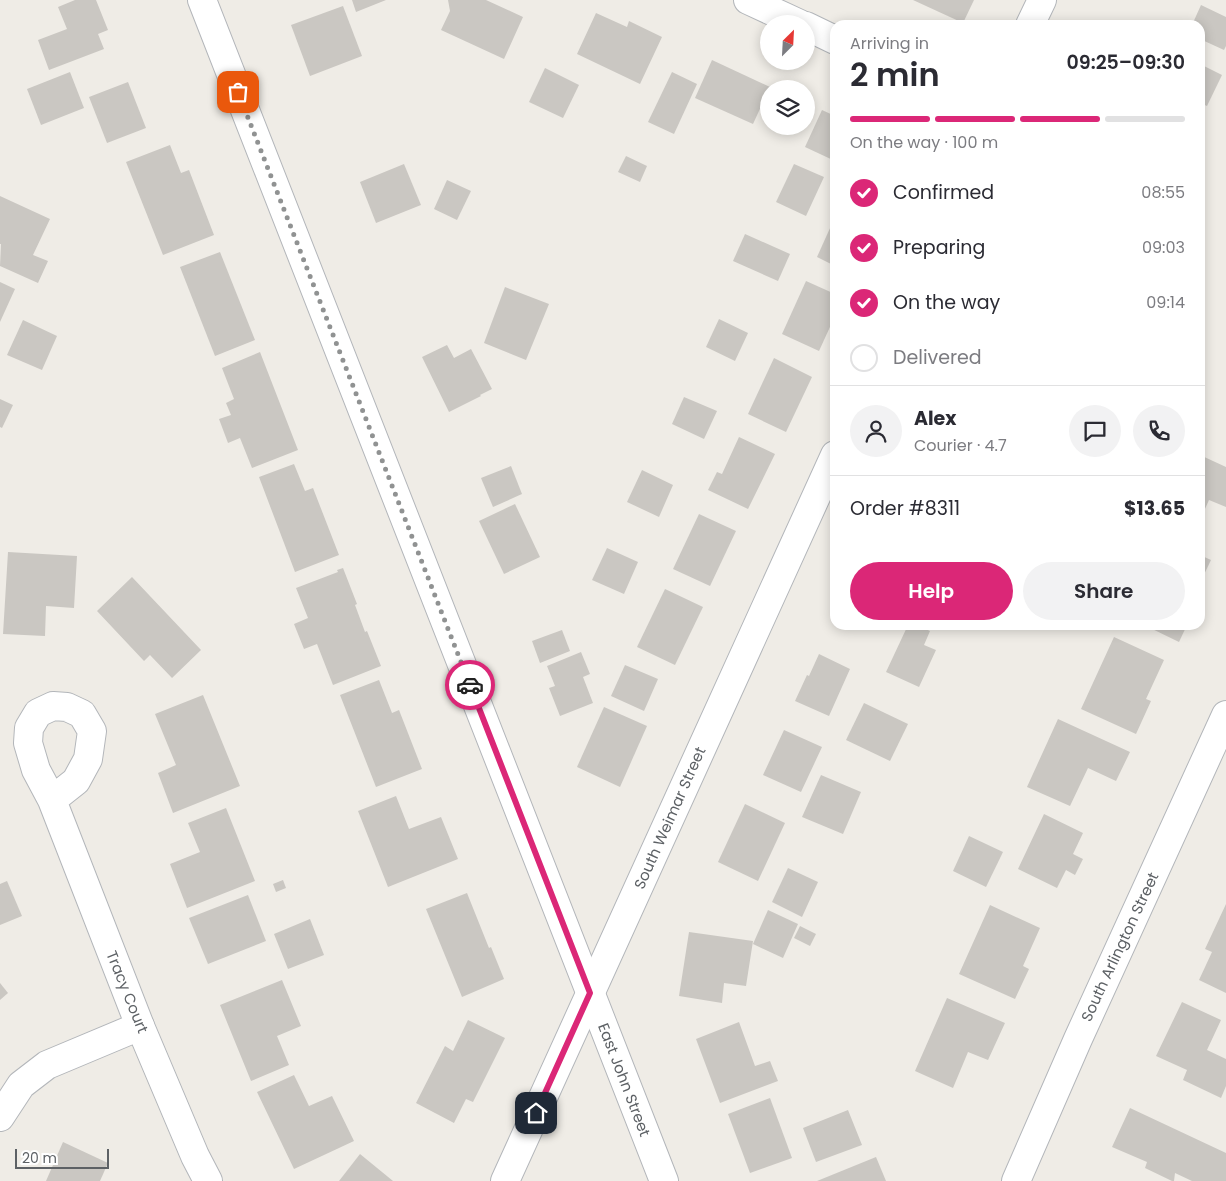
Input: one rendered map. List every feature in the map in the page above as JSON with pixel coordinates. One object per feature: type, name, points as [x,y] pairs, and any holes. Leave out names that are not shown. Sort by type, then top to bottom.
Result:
[{"type":"street","name":"East John Street","points":[[202,0],[664,1181]]},
{"type":"street","points":[[748,0],[780,15]]},
{"type":"street","points":[[1032,20],[1042,0]]},
{"type":"street","points":[[815,30],[830,38]]},
{"type":"street","name":"South Weimar Street","points":[[505,1181],[830,466]]},
{"type":"street","name":"South Arlington Street","points":[[1016,1181],[1078,1039],[1226,715]]},
{"type":"street","name":"Tracy Court","points":[[52,800],[140,1026],[195,1156],[208,1181]]},
{"type":"street","points":[[0,1116],[21,1085],[47,1065],[140,1026]]},
{"type":"building","points":[[75,0],[96,0],[108,30],[98,34],[104,49],[49,70],[38,40],[67,29],[58,7]]},
{"type":"building","points":[[352,0],[386,0],[356,12]]},
{"type":"building","points":[[448,0],[486,0],[523,17],[504,59],[441,30],[450,11]]},
{"type":"building","points":[[913,0],[974,0],[964,20],[956,20]]},
{"type":"building","points":[[1201,5],[1226,17],[1226,46],[1224,50],[1205,41],[1205,20],[1194,20]]},
{"type":"building","points":[[343,6],[362,56],[310,76],[291,25]]},
{"type":"building","points":[[596,13],[627,27],[629,21],[662,37],[640,84],[577,54]]},
{"type":"building","points":[[712,60],[760,82],[760,109],[753,124],[695,98]]},
{"type":"building","points":[[1205,66],[1222,75],[1207,106],[1205,105]]},
{"type":"building","points":[[545,68],[579,85],[563,118],[529,102]]},
{"type":"building","points":[[70,72],[84,108],[41,125],[27,89]]},
{"type":"building","points":[[672,72],[697,84],[674,134],[648,122]]},
{"type":"building","points":[[128,82],[146,128],[107,143],[89,97]]},
{"type":"building","points":[[822,110],[830,114],[830,159],[805,147],[811,135],[815,135],[815,125]]},
{"type":"building","points":[[170,145],[181,173],[189,170],[214,235],[163,255],[126,162]]},
{"type":"building","points":[[626,156],[647,166],[640,182],[618,172]]},
{"type":"building","points":[[404,164],[421,205],[376,223],[360,182]]},
{"type":"building","points":[[794,164],[824,177],[806,216],[776,202]]},
{"type":"building","points":[[447,180],[471,191],[457,220],[434,209]]},
{"type":"building","points":[[0,196],[50,219],[33,255],[48,261],[38,283],[0,266]]},
{"type":"building","points":[[830,228],[830,264],[817,257]]},
{"type":"building","points":[[745,234],[790,254],[778,281],[733,261]]},
{"type":"building","points":[[220,252],[255,340],[215,356],[180,267]]},
{"type":"building","points":[[806,281],[830,292],[830,327],[819,351],[782,334]]},
{"type":"building","points":[[0,282],[15,289],[0,322]]},
{"type":"building","points":[[505,287],[549,304],[526,360],[484,343]]},
{"type":"building","points":[[719,319],[748,333],[735,361],[706,347]]},
{"type":"building","points":[[23,320],[57,336],[42,370],[7,355]]},
{"type":"building","points":[[447,345],[454,358],[471,349],[492,389],[449,412],[422,357]]},
{"type":"building","points":[[260,352],[298,450],[252,468],[240,438],[228,443],[219,419],[231,415],[226,403],[234,399],[222,368]]},
{"type":"building","points":[[774,358],[812,377],[786,432],[748,414]]},
{"type":"building","points":[[684,397],[717,411],[704,439],[672,424]]},
{"type":"building","points":[[0,399],[13,405],[2,428],[0,427]]},
{"type":"building","points":[[739,437],[775,454],[748,509],[708,490],[717,472],[722,474]]},
{"type":"building","points":[[1205,457],[1226,467],[1226,507],[1209,500],[1205,509]]},
{"type":"building","points":[[294,464],[305,491],[313,488],[339,555],[295,572],[259,477]]},
{"type":"building","points":[[511,466],[522,494],[493,507],[481,478]]},
{"type":"building","points":[[642,470],[673,485],[659,517],[627,502]]},
{"type":"building","points":[[515,504],[540,557],[504,574],[479,521]]},
{"type":"building","points":[[699,514],[736,531],[710,586],[673,569]]},
{"type":"building","points":[[607,548],[638,562],[624,594],[592,580]]},
{"type":"building","points":[[8,552],[77,556],[74,608],[46,606],[45,636],[3,634]]},
{"type":"building","points":[[1205,557],[1211,560],[1205,573]]},
{"type":"building","points":[[343,568],[357,604],[355,605],[365,632],[367,631],[381,666],[333,685],[317,644],[304,649],[294,624],[308,618],[296,588],[338,572],[337,570]]},
{"type":"building","points":[[132,577],[201,650],[172,678],[150,655],[144,661],[97,611]]},
{"type":"building","points":[[665,589],[703,607],[675,665],[637,647]]},
{"type":"building","points":[[562,630],[570,651],[540,663],[532,641]]},
{"type":"building","points":[[906,630],[930,631],[924,645],[936,650],[919,687],[886,672]]},
{"type":"building","points":[[1154,630],[1185,630],[1179,642]]},
{"type":"building","points":[[1114,637],[1164,660],[1146,699],[1151,701],[1136,734],[1081,709]]},
{"type":"building","points":[[581,652],[590,674],[583,677],[593,703],[560,716],[549,688],[555,686],[547,666]]},
{"type":"building","points":[[819,654],[850,669],[829,716],[795,701]]},
{"type":"building","points":[[625,665],[658,679],[644,711],[611,696]]},
{"type":"building","points":[[379,680],[392,713],[399,710],[422,769],[376,787],[340,695]]},
{"type":"building","points":[[203,695],[240,786],[173,813],[158,773],[176,765],[155,714]]},
{"type":"building","points":[[864,703],[908,724],[890,761],[846,740]]},
{"type":"building","points":[[604,707],[647,726],[620,787],[577,767]]},
{"type":"building","points":[[1058,719],[1130,752],[1116,781],[1088,768],[1070,806],[1027,787]]},
{"type":"building","points":[[784,730],[822,747],[801,792],[763,775]]},
{"type":"building","points":[[821,775],[861,792],[843,834],[802,817]]},
{"type":"building","points":[[396,796],[409,829],[441,817],[458,859],[388,887],[358,811]]},
{"type":"building","points":[[745,804],[785,823],[758,881],[718,862]]},
{"type":"building","points":[[226,808],[255,881],[187,908],[170,864],[200,852],[188,823]]},
{"type":"building","points":[[1044,814],[1083,833],[1073,854],[1083,859],[1075,875],[1066,870],[1057,888],[1018,869]]},
{"type":"building","points":[[969,836],[1003,852],[986,887],[953,871]]},
{"type":"building","points":[[788,868],[818,882],[802,917],[772,902]]},
{"type":"building","points":[[283,880],[286,888],[276,892],[273,884]]},
{"type":"building","points":[[7,881],[22,916],[0,925],[0,884]]},
{"type":"building","points":[[467,893],[489,948],[491,947],[504,979],[462,997],[426,909]]},
{"type":"building","points":[[248,895],[266,941],[208,964],[189,918]]},
{"type":"building","points":[[1226,904],[1226,993],[1199,980],[1212,952],[1205,949]]},
{"type":"building","points":[[990,905],[1040,928],[1023,966],[1029,969],[1015,999],[959,974]]},
{"type":"building","points":[[768,910],[798,924],[783,958],[753,944]]},
{"type":"building","points":[[310,919],[324,955],[288,969],[274,934]]},
{"type":"building","points":[[800,926],[816,934],[810,946],[794,938]]},
{"type":"building","points":[[689,932],[753,941],[746,986],[724,983],[722,1003],[679,996]]},
{"type":"building","points":[[282,980],[301,1026],[277,1036],[289,1065],[251,1081],[220,1005]]},
{"type":"building","points":[[0,983],[8,993],[0,1000]]},
{"type":"building","points":[[947,998],[1005,1023],[988,1060],[968,1052],[953,1088],[915,1071]]},
{"type":"building","points":[[1182,1002],[1221,1020],[1207,1050],[1226,1059],[1226,1086],[1221,1098],[1183,1080],[1187,1070],[1156,1056]]},
{"type":"building","points":[[468,1020],[505,1038],[473,1102],[466,1099],[454,1123],[416,1103],[445,1046],[453,1051]]},
{"type":"building","points":[[739,1022],[755,1066],[770,1061],[778,1081],[720,1103],[696,1039]]},
{"type":"building","points":[[294,1075],[309,1106],[332,1096],[354,1141],[294,1169],[257,1092]]},
{"type":"building","points":[[770,1098],[792,1158],[750,1173],[728,1114]]},
{"type":"building","points":[[1130,1108],[1226,1153],[1226,1181],[1192,1181],[1175,1173],[1174,1181],[1172,1181],[1145,1168],[1147,1162],[1112,1147]]},
{"type":"building","points":[[848,1110],[862,1145],[816,1162],[803,1128]]},
{"type":"building","points":[[63,1142],[108,1163],[100,1181],[46,1181]]},
{"type":"building","points":[[360,1154],[393,1181],[339,1181]]},
{"type":"building","points":[[876,1157],[886,1181],[817,1181]]},
{"type":"way so far","points":[[238,92],[470,685]]},
{"type":"route","points":[[470,685],[590,993],[536,1113]]}]
